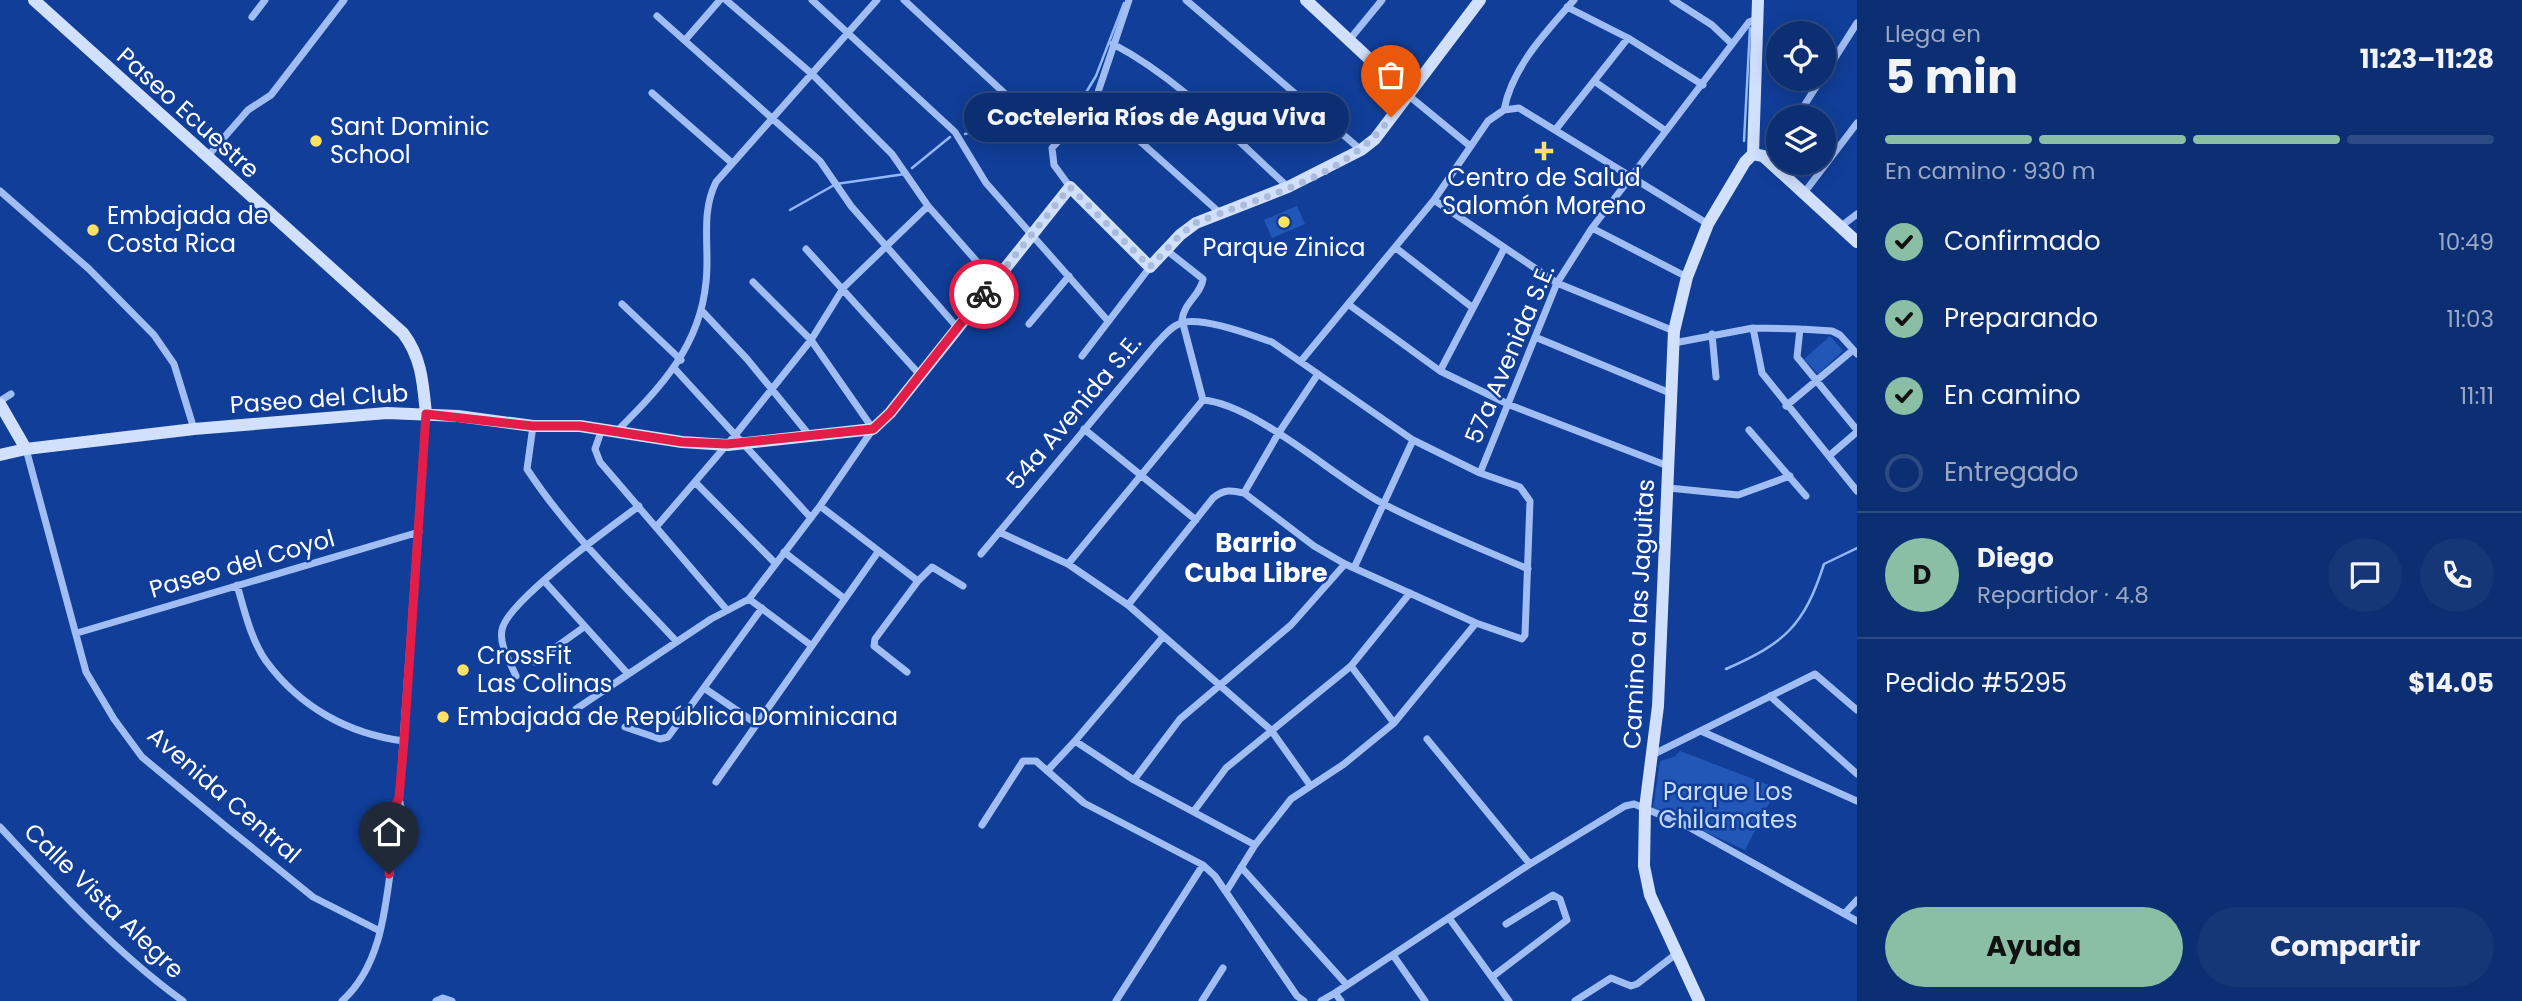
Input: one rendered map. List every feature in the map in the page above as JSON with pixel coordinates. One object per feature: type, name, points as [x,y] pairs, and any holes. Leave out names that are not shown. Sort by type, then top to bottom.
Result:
[{"type":"street","name":"Paseo Ecuestre","points":[[34,0],[403,333],[414,347],[421,366],[426,414],[399,798],[403,816],[396,831],[380,932],[364,975],[342,1001]]},
{"type":"street","points":[[252,17],[265,0]]},
{"type":"street","points":[[207,158],[248,110],[271,95],[344,0]]},
{"type":"street","points":[[686,39],[720,0]]},
{"type":"street","points":[[726,0],[811,74],[892,154],[928,206],[994,281]]},
{"type":"street","points":[[812,0],[955,132],[986,183],[1108,321]]},
{"type":"street","points":[[618,430],[675,369],[701,310],[706,282],[707,204],[716,182],[877,0]]},
{"type":"street","points":[[904,0],[1027,114]]},
{"type":"street","points":[[1129,0],[1096,101],[1052,148],[1054,165],[1070,187],[1150,267]]},
{"type":"street","points":[[1186,0],[1361,150]]},
{"type":"street","points":[[1306,0],[1408,95],[1470,146]]},
{"type":"street","points":[[1350,39],[1382,0]]},
{"type":"street","points":[[1082,356],[1165,249],[1195,223],[1288,187],[1361,150],[1375,139],[1480,0]]},
{"type":"street","points":[[1504,110],[1506,97],[1532,48],[1574,0]]},
{"type":"street","points":[[1673,0],[1712,24],[1732,44]]},
{"type":"street","points":[[1758,0],[1753,154],[1766,158]]},
{"type":"street","points":[[1567,7],[1628,38],[1703,85]]},
{"type":"street","points":[[657,16],[820,160],[851,206],[957,327]]},
{"type":"street","name":"57a Avenida S.E.","points":[[1480,473],[1510,405],[1557,283],[1592,228],[1749,22],[1757,19]]},
{"type":"street","points":[[1836,55],[1857,23]]},
{"type":"street","points":[[1556,128],[1628,38]]},
{"type":"street","points":[[1113,44],[1146,61],[1173,82],[1288,187]]},
{"type":"street","points":[[1594,81],[1666,131]]},
{"type":"street","points":[[652,93],[732,163]]},
{"type":"street","points":[[1096,101],[1220,213]]},
{"type":"street","points":[[1301,361],[1434,200],[1489,121],[1504,110],[1519,108],[1556,128],[1708,224]]},
{"type":"street","points":[[1804,193],[1857,122]]},
{"type":"street","name":"Camino a las Jaguitas","points":[[1699,1001],[1650,895],[1644,866],[1646,808],[1658,706],[1669,488],[1670,393],[1674,337],[1687,277],[1708,224],[1745,162],[1753,154]]},
{"type":"street","points":[[1790,175],[1804,193],[1857,242]]},
{"type":"street","points":[[576,709],[749,598],[820,506],[873,429],[920,375],[1070,187]]},
{"type":"street","points":[[0,191],[89,269],[154,335],[174,364],[194,429]]},
{"type":"street","points":[[1434,200],[1557,283],[1674,337],[1753,328],[1832,331],[1840,335],[1855,352],[1786,406]]},
{"type":"street","points":[[657,526],[695,482],[736,441],[811,340],[844,287],[928,206]]},
{"type":"street","points":[[1840,227],[1857,214]]},
{"type":"street","points":[[1592,228],[1687,277]]},
{"type":"street","points":[[1396,248],[1473,308]]},
{"type":"street","points":[[806,249],[844,287],[920,375]]},
{"type":"street","points":[[1165,249],[1203,279],[1203,284],[1184,306],[1183,322],[1203,400]]},
{"type":"street","points":[[1440,371],[1504,249]]},
{"type":"street","points":[[1028,324],[1069,276]]},
{"type":"street","points":[[753,282],[811,340],[873,429]]},
{"type":"street","points":[[622,304],[681,360]]},
{"type":"street","points":[[1348,304],[1440,371],[1510,405],[1668,466]]},
{"type":"street","points":[[701,310],[810,436]]},
{"type":"street","points":[[1128,605],[1196,520],[1223,491],[1244,493],[1314,546],[1345,564],[1476,623],[1522,639],[1525,635],[1530,500],[1520,487],[1480,473],[1413,440],[1272,342],[1248,333],[1183,322]]},
{"type":"street","name":"54a Avenida S.E.","points":[[981,554],[1156,344],[1172,328],[1183,322]]},
{"type":"street","points":[[1753,328],[1762,373],[1857,491]]},
{"type":"street","points":[[1800,329],[1797,357],[1857,431],[1829,456]]},
{"type":"street","points":[[1712,334],[1716,377]]},
{"type":"street","points":[[1535,337],[1670,393]]},
{"type":"street","points":[[675,369],[736,441],[811,517]]},
{"type":"street","points":[[1244,493],[1278,434],[1318,374]]},
{"type":"street","points":[[10,394],[0,403],[26,449]]},
{"type":"street","points":[[1203,400],[1225,405],[1278,434],[1381,503],[1528,569]]},
{"type":"street","points":[[1068,564],[1203,400]]},
{"type":"street","name":"Paseo del Club","points":[[0,455],[26,449],[328,415],[426,414],[533,426],[618,430],[682,442],[810,436],[873,429]]},
{"type":"street","points":[[533,426],[527,469],[587,546],[677,642]]},
{"type":"street","points":[[602,429],[595,449],[600,462],[727,610]]},
{"type":"street","points":[[1084,429],[1196,520]]},
{"type":"street","points":[[1749,430],[1806,496]]},
{"type":"street","points":[[1354,568],[1381,503],[1413,440]]},
{"type":"street","name":"Avenida Central","points":[[26,449],[86,672],[114,719],[142,757],[313,897],[380,932]]},
{"type":"street","points":[[1669,488],[1738,495],[1790,476]]},
{"type":"street","points":[[695,482],[775,563]]},
{"type":"street","points":[[516,676],[502,642],[506,617],[587,546],[639,506]]},
{"type":"street","points":[[820,506],[918,581]]},
{"type":"street","name":"Paseo del Coyol","points":[[76,633],[419,532]]},
{"type":"street","points":[[999,532],[1068,564],[1128,605],[1271,730],[1310,785]]},
{"type":"street","points":[[784,552],[845,599]]},
{"type":"street","points":[[716,782],[878,552]]},
{"type":"street","points":[[1134,780],[1180,719],[1291,625],[1345,564]]},
{"type":"street","points":[[907,672],[874,646],[875,639],[918,581],[932,567],[963,586]]},
{"type":"street","points":[[545,582],[628,674]]},
{"type":"street","points":[[237,585],[245,614],[265,660],[312,710],[372,737],[404,741]]},
{"type":"street","points":[[1194,811],[1226,768],[1351,666],[1410,593]]},
{"type":"street","points":[[749,598],[812,646]]},
{"type":"street","points":[[625,727],[660,740],[668,737],[762,608]]},
{"type":"street","points":[[1226,892],[1255,845],[1291,799],[1344,764],[1394,723],[1476,623]]},
{"type":"street","points":[[535,662],[584,627]]},
{"type":"street","points":[[1047,771],[1163,637]]},
{"type":"street","points":[[1351,666],[1394,723]]},
{"type":"street","points":[[1652,755],[1815,674],[1857,710]]},
{"type":"street","points":[[704,688],[757,724]]},
{"type":"street","points":[[1770,696],[1857,774]]},
{"type":"street","points":[[1701,731],[1857,801]]},
{"type":"street","points":[[1427,738],[1530,864]]},
{"type":"street","points":[[1075,741],[1134,780],[1255,845]]},
{"type":"street","points":[[982,825],[1023,761],[1036,761],[1084,803],[1203,865],[1226,892],[1304,1001]]},
{"type":"street","points":[[1321,1001],[1530,864],[1625,806],[1634,804],[1685,825],[1857,921]]},
{"type":"street","name":"Calle Vista Alegre","points":[[0,827],[63,894],[162,986],[183,1001]]},
{"type":"street","points":[[1116,1001],[1203,865]]},
{"type":"street","points":[[1241,867],[1347,985]]},
{"type":"street","points":[[1492,977],[1567,920],[1560,899],[1553,895],[1506,924]]},
{"type":"street","points":[[1845,913],[1857,900]]},
{"type":"street","points":[[1449,918],[1509,1001]]},
{"type":"street","points":[[1575,1001],[1611,978],[1630,986],[1637,984],[1676,954]]},
{"type":"street","points":[[1393,955],[1425,1001]]},
{"type":"street","points":[[1207,999],[1223,968]]},
{"type":"street","points":[[1335,993],[1341,1001]]},
{"type":"green space","name":"Parque Zinica","points":[[1297,206],[1305,224],[1272,238],[1264,220]]},
{"type":"green space","points":[[1830,336],[1843,351],[1818,374],[1804,359]]},
{"type":"green space","name":"Parque Los Chilamates","points":[[1680,751],[1777,788],[1745,850],[1653,808],[1660,761],[1674,757]]},
{"type":"waterway","points":[[965,134],[1004,124],[1038,124],[1079,104],[1096,76],[1124,3]]},
{"type":"waterway","points":[[1744,141],[1750,28]]},
{"type":"waterway","points":[[912,168],[950,137]]},
{"type":"waterway","points":[[790,210],[836,184],[905,174]]},
{"type":"waterway","points":[[1726,669],[1778,641],[1790,630],[1809,603],[1824,564],[1857,548]]},
{"type":"way so far","points":[[984,294],[1070,187],[1150,267],[1165,249],[1195,223],[1329,169],[1375,139],[1391,117]]},
{"type":"place","name":"Cocteleria Ríos de Agua Viva","points":[[1391,117]]},
{"type":"place","name":"Sant Dominic School","points":[[316,141]]},
{"type":"place","name":"Centro de Salud Salomón Moreno","points":[[1544,151]]},
{"type":"place","name":"Parque Zinica","points":[[1284,222]]},
{"type":"place","name":"Embajada de Costa Rica","points":[[93,230]]},
{"type":"place","name":"CrossFit Las Colinas","points":[[463,670]]},
{"type":"place","name":"Embajada de República Dominicana","points":[[443,717]]},
{"type":"district","name":"Barrio Cuba Libre","points":[[1256,558]]},
{"type":"route","points":[[389,874],[396,831],[392,812],[399,798],[404,741],[426,414],[533,426],[580,426],[682,442],[727,444],[873,429],[890,413],[984,294]]}]
